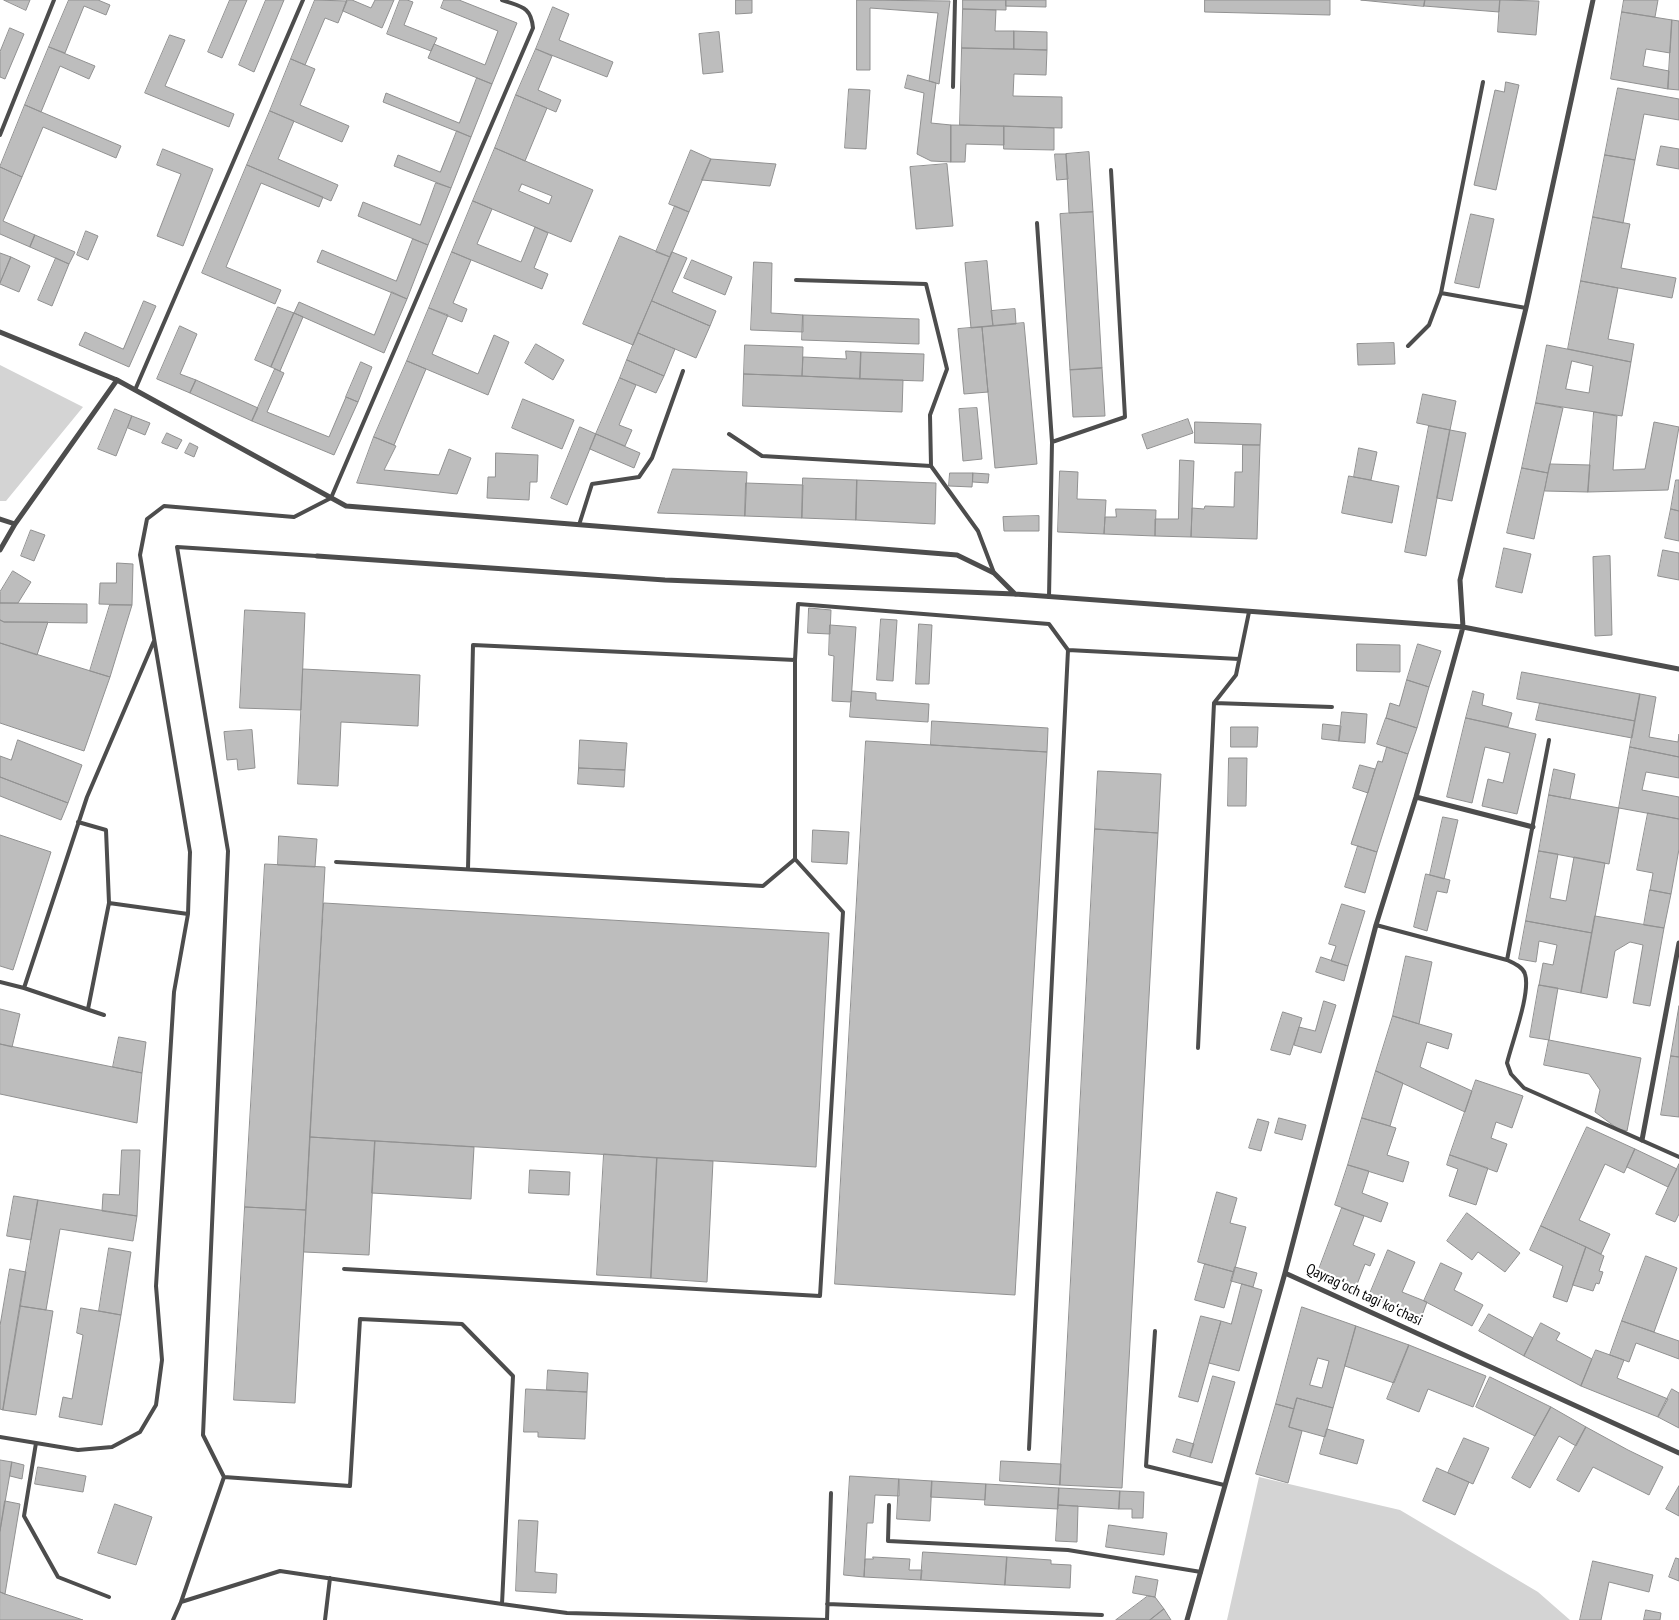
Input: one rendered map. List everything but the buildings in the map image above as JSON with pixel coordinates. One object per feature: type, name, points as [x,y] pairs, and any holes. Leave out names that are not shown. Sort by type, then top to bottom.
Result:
[{"type":"street","points":[[1285,1273],[1376,925],[1416,797],[1463,627],[1460,580],[1526,308],[1593,0]]},
{"type":"street","points":[[0,332],[117,380],[346,506],[956,555],[994,574],[1015,594]]},
{"type":"street","points":[[0,550],[16,524],[117,380]]},
{"type":"street","points":[[0,519],[16,524]]},
{"type":"street","points":[[317,556],[666,580],[1015,594],[1463,627],[1679,669]]},
{"type":"street","points":[[1416,797],[1533,827]]},
{"type":"street","points":[[1642,1140],[1679,943]]},
{"type":"street","name":"Qayragʻoch tagi koʻchasi","points":[[1187,1620],[1285,1273],[1679,1453]]},
{"type":"lane","points":[[0,134],[54,0]]},
{"type":"lane","points":[[134,390],[303,0]]},
{"type":"lane","points":[[0,1437],[78,1450],[112,1447],[140,1432],[156,1405],[162,1360],[156,1286],[174,992],[188,914],[190,852],[140,555],[147,519],[164,506],[294,517],[331,498],[533,28],[532,17],[527,9],[502,0]]},
{"type":"lane","points":[[953,87],[955,0]]},
{"type":"lane","points":[[1408,346],[1429,325],[1441,293],[1483,82]]},
{"type":"lane","points":[[1052,442],[1125,417],[1111,170]]},
{"type":"lane","points":[[1037,223],[1052,442],[1049,597]]},
{"type":"lane","points":[[796,280],[926,284],[947,369],[930,415],[931,466],[978,531],[994,574]]},
{"type":"lane","points":[[1441,293],[1526,308]]},
{"type":"lane","points":[[580,525],[592,484],[639,477],[652,458],[682,372]]},
{"type":"lane","points":[[729,434],[762,456],[931,466]]},
{"type":"lane","points":[[173,1620],[224,1477],[203,1435],[228,852],[177,547],[317,556]]},
{"type":"lane","points":[[344,1268],[820,1296],[843,912],[795,859],[795,660],[798,604],[1049,624],[1068,650],[1029,1449]]},
{"type":"lane","points":[[1198,1048],[1214,703],[1236,675],[1248,612]]},
{"type":"lane","points":[[24,988],[87,797],[154,641]]},
{"type":"lane","points":[[468,869],[473,645],[795,660]]},
{"type":"lane","points":[[1068,650],[1239,659]]},
{"type":"lane","points":[[1214,703],[1332,707]]},
{"type":"lane","points":[[1507,960],[1549,740]]},
{"type":"lane","points":[[78,822],[106,830],[109,903],[88,1010]]},
{"type":"lane","points":[[336,862],[763,886],[795,859]]},
{"type":"lane","points":[[109,903],[188,914]]},
{"type":"lane","points":[[1376,925],[1507,960],[1517,965],[1525,972],[1527,989],[1507,1063],[1511,1074],[1524,1088],[1679,1157]]},
{"type":"lane","points":[[0,982],[24,988],[104,1015]]},
{"type":"lane","points":[[224,1477],[350,1486],[360,1319],[462,1324],[513,1376],[502,1604]]},
{"type":"lane","points":[[1155,1331],[1146,1466],[1224,1485]]},
{"type":"lane","points":[[36,1443],[24,1516],[58,1577],[109,1597]]},
{"type":"lane","points":[[181,1602],[280,1570],[567,1613],[827,1620],[831,1493]]},
{"type":"lane","points":[[889,1505],[888,1541],[1068,1550],[1201,1572]]},
{"type":"lane","points":[[325,1620],[330,1578]]},
{"type":"lane","points":[[827,1604],[1102,1616]]},
{"type":"shaded area","points":[[0,365],[83,407],[6,501],[0,501]]},
{"type":"shaded area","points":[[1259,1477],[1400,1510],[1538,1592],[1570,1620],[1227,1620]]}]
